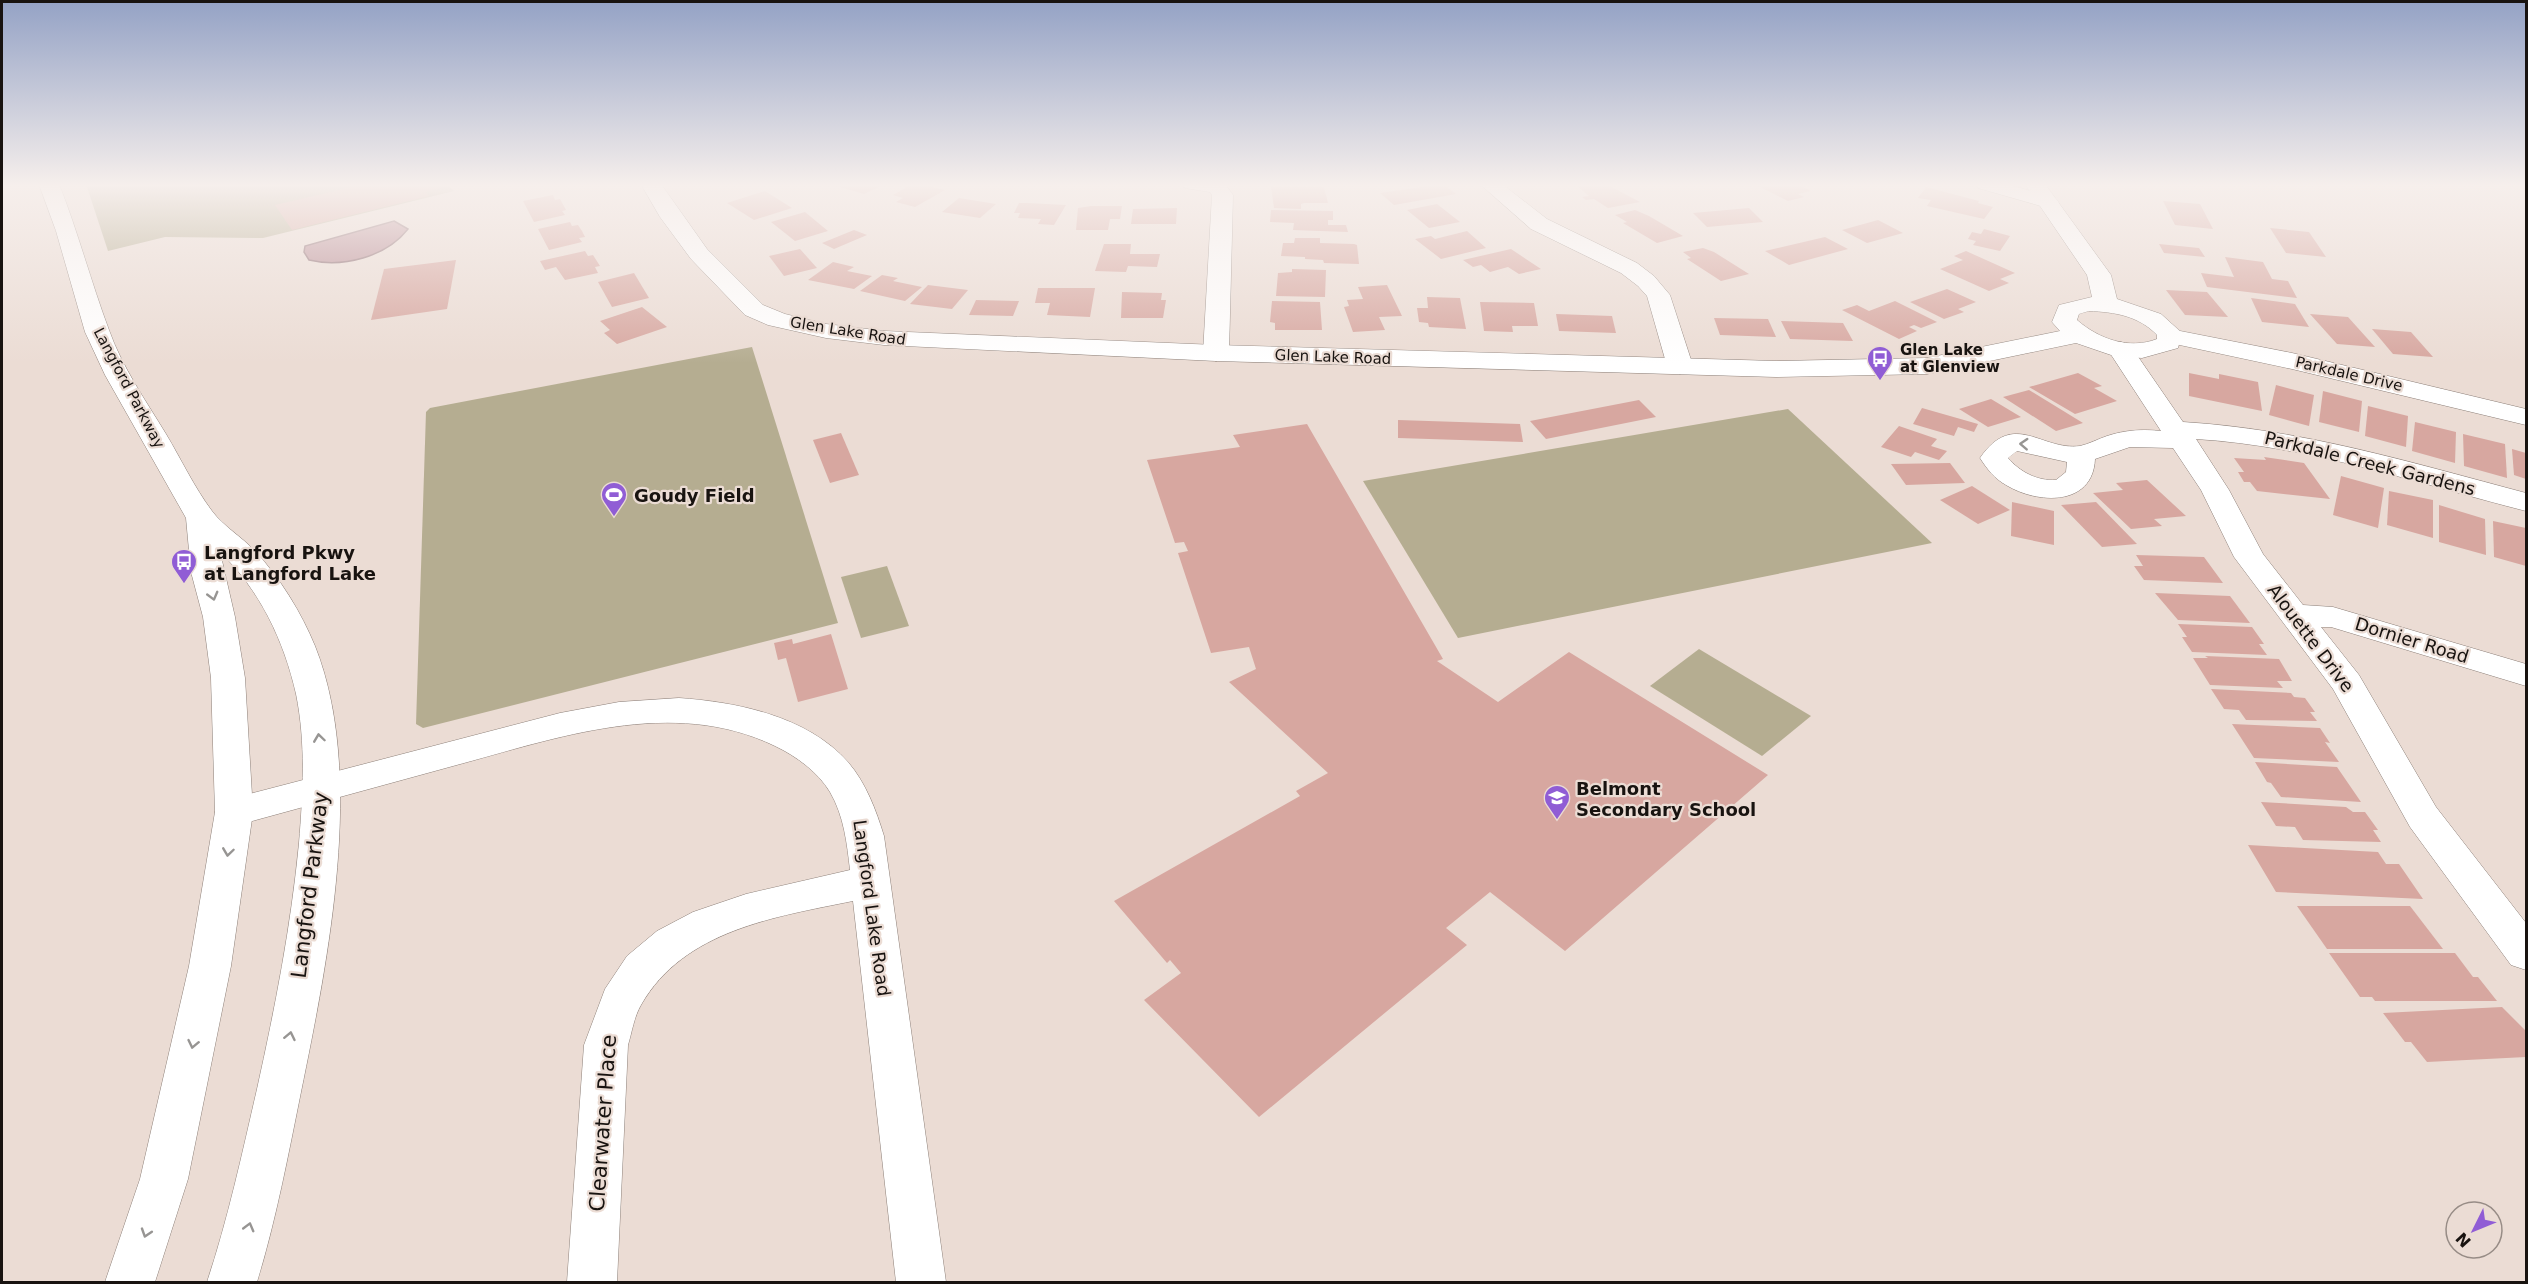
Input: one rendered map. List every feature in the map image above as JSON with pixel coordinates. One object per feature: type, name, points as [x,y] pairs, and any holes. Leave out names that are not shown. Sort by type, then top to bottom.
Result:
[{"type":"street","name":"Langford Parkway","points":[[71,244],[97,332],[129,395],[201,518],[245,559],[283,611],[299,648],[313,695],[321,755],[322,789],[314,892],[294,1020],[250,1225],[232,1282]]},
{"type":"street","name":"Glen Lake Road","points":[[691,244],[730,288],[754,310],[777,320],[826,331],[939,343],[1216,354],[1776,369],[1927,366],[2077,334]]},
{"type":"street","points":[[1216,354],[1221,244]]},
{"type":"street","points":[[1580,244],[1629,268],[1646,281],[1658,295],[1680,366]]},
{"type":"street","points":[[2077,244],[2099,275],[2106,304]]},
{"type":"street","points":[[2088,304],[2106,304],[2145,314],[2162,324],[2170,336],[2169,343],[2155,350],[2121,350],[2099,345],[2077,334],[2064,322],[2068,310],[2088,304]]},
{"type":"street","name":"Parkdale Drive","points":[[2170,336],[2292,361],[2526,417]]},
{"type":"street","name":"Alouette Drive","points":[[2121,350],[2215,490],[2250,557],[2347,683],[2423,817],[2526,953]]},
{"type":"street","name":"Parkdale Creek Gardens","points":[[2081,455],[2123,440],[2217,430],[2284,439],[2526,502]]},
{"type":"street","name":"Langford Parkway","points":[[130,1282],[164,1179],[210,966],[234,812],[228,678],[219,617],[207,572],[201,518]]},
{"type":"street","name":"Dornier Road","points":[[2295,615],[2333,617],[2526,675]]},
{"type":"street","name":"Langford Lake Road","points":[[234,812],[603,715],[678,710],[713,713],[747,720],[781,733],[813,751],[839,776],[856,804],[865,836],[921,1282]]},
{"type":"street","name":"Clearwater Place","points":[[592,1282],[606,1045],[610,1023],[619,999],[632,980],[653,957],[677,939],[725,915],[869,882]]},
{"type":"shaded area","points":[[106,244],[137,244],[108,251]]},
{"type":"shaded area","points":[[312,244],[392,244],[363,258],[336,262],[309,260],[304,252],[305,246]]},
{"type":"shaded area","name":"Goudy Field","points":[[752,347],[838,623],[423,728],[416,724],[426,412],[430,408]]},
{"type":"shaded area","points":[[1788,409],[1932,543],[1458,638],[1363,481]]},
{"type":"shaded area","points":[[887,566],[909,626],[861,638],[841,577]]},
{"type":"shaded area","points":[[1699,649],[1811,716],[1762,756],[1650,686]]},
{"type":"building","points":[[546,244],[574,244],[549,250]]},
{"type":"building","points":[[824,244],[846,244],[834,249]]},
{"type":"building","points":[[1104,244],[1131,244],[1130,254],[1160,254],[1157,267],[1128,266],[1126,272],[1095,271]]},
{"type":"building","points":[[1283,244],[1354,244],[1357,245],[1359,264],[1324,263],[1323,260],[1305,259],[1305,257],[1281,256]]},
{"type":"building","points":[[1421,244],[1481,244],[1486,248],[1441,259]]},
{"type":"building","points":[[1795,244],[1838,244],[1848,249],[1789,265],[1765,251]]},
{"type":"building","points":[[1974,244],[2005,244],[2000,251]]},
{"type":"building","points":[[2159,244],[2199,248],[2205,257],[2164,253]]},
{"type":"building","points":[[2280,244],[2317,244],[2326,257],[2286,253]]},
{"type":"building","points":[[1703,248],[1714,252],[1749,274],[1721,281],[1687,259],[1691,258],[1683,252]]},
{"type":"building","points":[[800,249],[817,268],[784,276],[769,256]]},
{"type":"building","points":[[1511,249],[1541,269],[1519,274],[1508,267],[1490,272],[1481,265],[1473,267],[1463,260]]},
{"type":"building","points":[[585,251],[588,256],[593,255],[600,266],[595,267],[598,273],[565,280],[556,267],[545,270],[540,261]]},
{"type":"building","points":[[1966,251],[2015,273],[2000,279],[2009,283],[1989,291],[1940,269],[1963,260],[1954,256]]},
{"type":"building","points":[[2225,257],[2263,262],[2272,279],[2288,281],[2297,298],[2207,287],[2201,273],[2234,277]]},
{"type":"building","points":[[456,260],[447,309],[371,320],[384,269]]},
{"type":"building","points":[[833,262],[854,267],[847,271],[872,276],[854,289],[808,280]]},
{"type":"building","points":[[1292,269],[1326,270],[1325,297],[1276,296],[1278,273],[1292,272]]},
{"type":"building","points":[[634,273],[649,298],[612,307],[598,282]]},
{"type":"building","points":[[882,275],[898,278],[893,281],[922,287],[905,301],[860,291]]},
{"type":"building","points":[[928,285],[968,290],[952,309],[910,304]]},
{"type":"building","points":[[1387,285],[1402,316],[1379,317],[1385,330],[1353,332],[1344,307],[1349,306],[1347,300],[1363,299],[1358,287]]},
{"type":"building","points":[[1038,288],[1095,288],[1090,317],[1047,315],[1050,303],[1035,303]]},
{"type":"building","points":[[1947,289],[1976,302],[1958,309],[1964,312],[1944,319],[1910,302]]},
{"type":"building","points":[[2166,290],[2207,292],[2228,317],[2185,315]]},
{"type":"building","points":[[1122,292],[1162,293],[1161,300],[1166,300],[1163,318],[1121,318]]},
{"type":"building","points":[[1427,297],[1460,298],[1466,329],[1429,327],[1428,323],[1419,322],[1417,308],[1428,308]]},
{"type":"building","points":[[2251,298],[2295,304],[2309,327],[2262,322]]},
{"type":"building","points":[[976,300],[1019,301],[1013,316],[969,315]]},
{"type":"building","points":[[1272,301],[1320,302],[1322,330],[1275,330],[1275,323],[1270,322]]},
{"type":"building","points":[[1895,301],[1937,322],[1921,328],[1914,325],[1909,327],[1917,331],[1899,339],[1842,310],[1857,305],[1869,311]]},
{"type":"building","points":[[1480,302],[1534,303],[1538,326],[1512,326],[1513,332],[1484,331]]},
{"type":"building","points":[[642,307],[667,327],[617,344],[604,333],[610,330],[600,321]]},
{"type":"building","points":[[1556,314],[1612,316],[1616,333],[1559,331]]},
{"type":"building","points":[[2310,314],[2348,317],[2375,347],[2337,344]]},
{"type":"building","points":[[1714,318],[1768,319],[1776,337],[1720,335]]},
{"type":"building","points":[[1781,321],[1843,323],[1853,341],[1790,339]]},
{"type":"building","points":[[2372,329],[2411,332],[2433,357],[2393,354]]},
{"type":"building","points":[[2078,373],[2102,386],[2094,388],[2117,401],[2075,414],[2029,387]]},
{"type":"building","points":[[2189,373],[2219,379],[2219,374],[2258,382],[2262,411],[2189,396]]},
{"type":"building","points":[[2276,385],[2314,395],[2309,426],[2269,415]]},
{"type":"building","points":[[2029,390],[2083,423],[2056,431],[2003,397]]},
{"type":"building","points":[[2323,391],[2362,401],[2359,432],[2319,422]]},
{"type":"building","points":[[1991,399],[2021,417],[1988,427],[1959,409]]},
{"type":"building","points":[[1639,400],[1656,417],[1546,439],[1530,421]]},
{"type":"building","points":[[2368,406],[2408,416],[2406,447],[2365,436]]},
{"type":"building","points":[[1922,408],[1978,424],[1974,432],[1958,427],[1954,436],[1913,424]]},
{"type":"building","points":[[1398,420],[1520,424],[1523,442],[1398,438]]},
{"type":"building","points":[[2415,422],[2456,432],[2455,463],[2412,451]]},
{"type":"building","points":[[1307,424],[1443,659],[1437,661],[1498,702],[1569,652],[1768,775],[1565,951],[1490,892],[1446,928],[1467,945],[1259,1117],[1144,1000],[1181,973],[1170,960],[1167,963],[1114,901],[1300,796],[1296,791],[1328,773],[1229,682],[1256,669],[1249,647],[1211,653],[1178,553],[1188,551],[1184,542],[1175,543],[1147,460],[1240,447],[1233,435]]},
{"type":"building","points":[[1899,426],[1937,439],[1931,446],[1947,451],[1939,460],[1915,452],[1911,457],[1881,447]]},
{"type":"building","points":[[841,433],[859,475],[830,483],[813,440]]},
{"type":"building","points":[[2463,434],[2505,444],[2507,478],[2464,466]]},
{"type":"building","points":[[2512,449],[2526,453],[2526,479],[2514,475]]},
{"type":"building","points":[[2264,457],[2304,463],[2330,499],[2257,491],[2250,482],[2244,482],[2238,472],[2244,472],[2234,458],[2266,460]]},
{"type":"building","points":[[1950,463],[1965,483],[1906,485],[1891,464]]},
{"type":"building","points":[[2341,476],[2384,488],[2378,528],[2333,515]]},
{"type":"building","points":[[2147,480],[2186,516],[2154,519],[2162,526],[2131,529],[2093,493],[2123,490],[2116,483]]},
{"type":"building","points":[[1972,486],[2010,510],[1978,524],[1940,500]]},
{"type":"building","points":[[2389,491],[2433,500],[2433,538],[2387,525]]},
{"type":"building","points":[[2012,502],[2054,511],[2054,545],[2011,536]]},
{"type":"building","points":[[2096,502],[2137,544],[2102,547],[2061,505]]},
{"type":"building","points":[[2439,505],[2485,519],[2486,555],[2439,542]]},
{"type":"building","points":[[2493,521],[2526,528],[2526,566],[2494,557]]},
{"type":"building","points":[[2136,555],[2204,557],[2223,583],[2144,580],[2134,566],[2143,566]]},
{"type":"building","points":[[2155,593],[2230,596],[2250,623],[2178,620]]},
{"type":"building","points":[[2178,624],[2252,627],[2264,644],[2259,644],[2267,655],[2192,652],[2182,637],[2187,637]]},
{"type":"building","points":[[831,634],[848,689],[798,702],[786,658],[778,660],[774,643],[792,639],[793,644]]},
{"type":"building","points":[[2205,656],[2279,659],[2292,681],[2277,681],[2283,688],[2210,685],[2193,658],[2208,658]]},
{"type":"building","points":[[2211,689],[2291,693],[2294,697],[2305,698],[2315,712],[2310,712],[2317,721],[2246,720],[2239,710],[2224,709]]},
{"type":"building","points":[[2232,724],[2320,728],[2330,743],[2325,742],[2339,762],[2254,758]]},
{"type":"building","points":[[2255,762],[2337,767],[2361,802],[2281,797],[2271,783],[2267,782]]},
{"type":"building","points":[[2261,802],[2346,807],[2353,812],[2365,812],[2378,830],[2373,830],[2381,842],[2303,840],[2295,827],[2276,826]]},
{"type":"building","points":[[2248,845],[2378,852],[2386,864],[2399,864],[2423,899],[2276,892]]},
{"type":"building","points":[[2297,906],[2410,906],[2443,949],[2327,949]]},
{"type":"building","points":[[2329,953],[2455,953],[2473,977],[2478,977],[2497,1001],[2375,1001],[2372,997],[2360,997]]},
{"type":"building","points":[[2502,1007],[2526,1031],[2526,1057],[2427,1062],[2411,1042],[2405,1042],[2383,1013]]},
{"type":"place","name":"Glen Lake at Glenview","points":[[1880,382]]},
{"type":"place","name":"Goudy Field","points":[[614,518]]},
{"type":"place","name":"Langford Pkwy at Langford Lake","points":[[184,585]]},
{"type":"place","name":"Belmont Secondary School","points":[[1557,821]]}]
